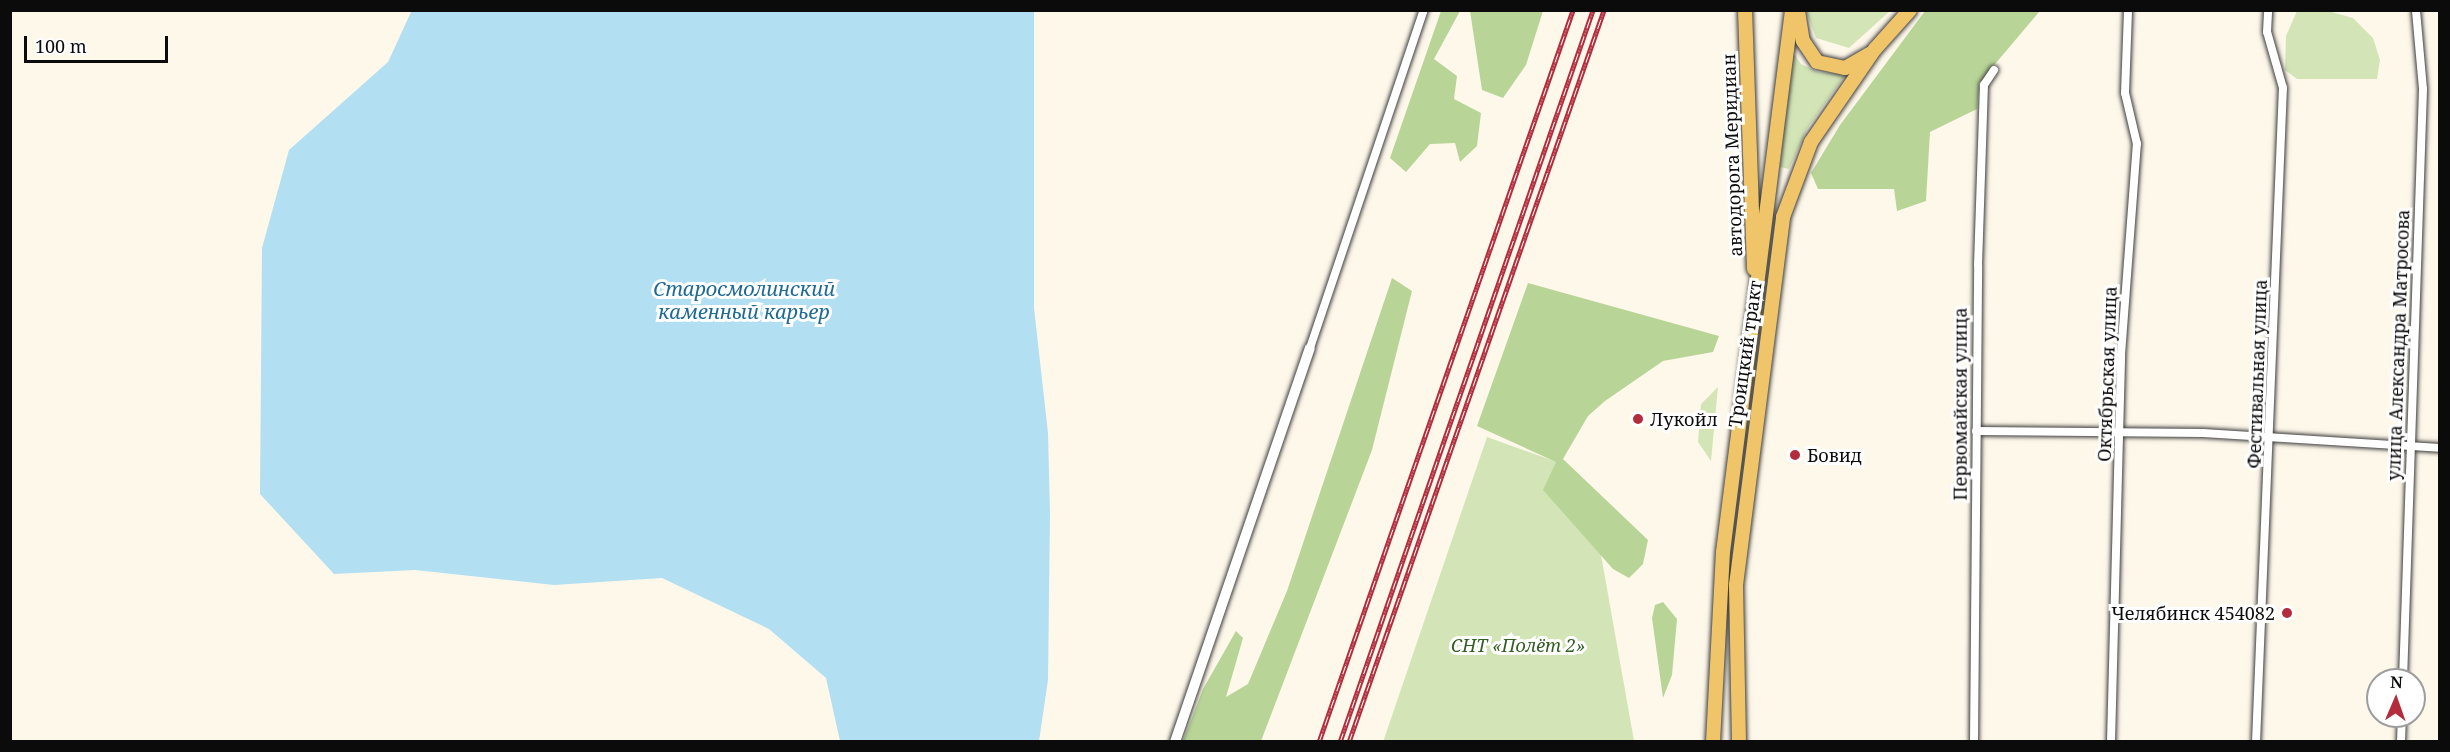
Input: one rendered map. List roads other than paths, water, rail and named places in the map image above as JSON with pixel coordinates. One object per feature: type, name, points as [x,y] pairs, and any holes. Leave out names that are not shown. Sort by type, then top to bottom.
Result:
[{"type":"main road","name":"автодорога Меридиан","points":[[1745,10],[1756,298]]},
{"type":"main road","name":"Троицкий тракт","points":[[1713,741],[1722,564],[1792,10]]},
{"type":"main road","points":[[1798,10],[1803,41],[1817,62],[1845,68],[1875,49]]},
{"type":"main road","name":"Троицкий тракт","points":[[1739,741],[1736,585],[1783,217],[1811,142],[1875,49],[1910,10]]},
{"type":"street","points":[[1175,741],[1424,10]]},
{"type":"street","name":"Октябрьская улица","points":[[2111,741],[2130,199],[2138,144],[2125,93],[2128,10]]},
{"type":"street","name":"Фестивальная улица","points":[[2256,741],[2272,440],[2283,88],[2267,32],[2268,10]]},
{"type":"street","name":"улица Александра Матросова","points":[[2403,668],[2423,89],[2416,10]]},
{"type":"street","name":"Первомайская улица","points":[[1974,741],[1976,431],[1984,85],[1994,70]]},
{"type":"street","points":[[1976,431],[2122,430],[2439,448]]},
{"type":"water","name":"Старосмолинский каменный карьер","points":[[412,10],[1034,11],[1034,308],[1048,433],[1050,513],[1048,680],[1039,741],[840,741],[826,678],[769,629],[662,578],[554,585],[415,570],[334,574],[260,494],[262,248],[289,150],[388,62]]},
{"type":"railway","points":[[1319,742],[1573,10]]},
{"type":"railway","points":[[1340,742],[1593,10]]},
{"type":"railway","points":[[1349,742],[1604,10]]},
{"type":"place","name":"Лукойл","points":[[1638,419]]},
{"type":"place","name":"Бовид","points":[[1795,455]]},
{"type":"place","name":"Челябинск 454082","points":[[2287,613]]},
{"type":"park label","name":"СНТ «Полёт 2»","points":[[1518,645]]}]
